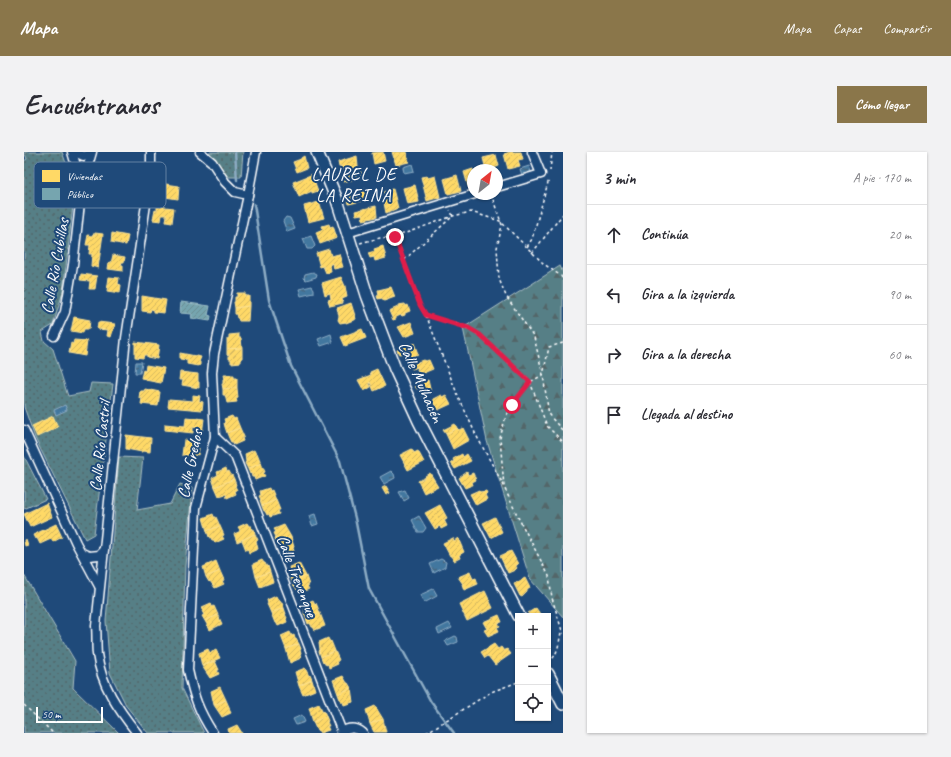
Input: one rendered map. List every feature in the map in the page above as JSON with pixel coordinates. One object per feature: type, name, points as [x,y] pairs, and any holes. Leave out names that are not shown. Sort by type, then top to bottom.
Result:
[{"type":"street","points":[[73,152],[82,156],[91,153]]},
{"type":"street","name":"Calle Río Cubillas","points":[[73,152],[76,162]]},
{"type":"street","points":[[200,152],[212,162],[225,182],[235,192],[248,195]]},
{"type":"street","name":"Calle Gredos","points":[[213,733],[201,715],[193,695],[188,670],[196,508],[215,437],[212,373],[214,354],[256,152]]},
{"type":"street","name":"Calle Mulhacén","points":[[317,152],[337,200],[366,295],[395,369],[419,421],[517,613]]},
{"type":"street","points":[[503,185],[541,174],[532,152]]},
{"type":"street","points":[[347,233],[467,196]]},
{"type":"street","name":"Calle Río Cubillas","points":[[54,336],[65,312],[73,265],[79,208]]},
{"type":"street","name":"Calle Río Castril","points":[[138,733],[125,718],[112,698],[102,678],[97,654],[96,626],[126,338],[145,208]]},
{"type":"street","points":[[24,430],[99,587]]},
{"type":"street","name":"Calle Trevenque","points":[[215,437],[235,456],[342,732],[352,728],[358,729],[363,733]]},
{"type":"street","points":[[82,553],[89,556],[99,555],[104,549]]},
{"type":"street","points":[[551,680],[563,704]]},
{"type":"path","points":[[527,247],[532,239],[549,179],[552,152]]},
{"type":"path","points":[[493,200],[502,226],[497,248],[499,279],[506,296],[534,337],[543,376],[549,415],[563,431]]},
{"type":"path","points":[[350,245],[380,238],[395,237],[453,216],[471,212],[500,221],[532,253],[561,276],[563,280]]},
{"type":"path","points":[[532,253],[563,214]]},
{"type":"path","points":[[404,260],[453,216]]},
{"type":"path","points":[[395,237],[420,305],[426,315],[476,436],[504,487],[549,576],[552,598],[562,633],[558,649],[551,660]]},
{"type":"path","points":[[426,315],[468,328],[480,335],[530,382],[547,426],[563,442]]},
{"type":"path","points":[[543,376],[549,347],[563,343]]},
{"type":"path","points":[[504,487],[500,438],[506,416],[530,382],[543,376]]},
{"type":"path","points":[[426,733],[491,692],[515,683]]},
{"type":"path","points":[[24,705],[53,733]]},
{"type":"green space","points":[[24,152],[62,152],[66,162],[34,162],[34,208],[73,208],[63,292],[53,325],[42,332],[44,341],[53,349],[68,396],[89,392],[91,383],[113,384],[94,534],[85,539],[35,438],[24,407],[24,161],[27,159]]},
{"type":"green space","points":[[209,152],[243,152],[241,177],[228,177]]},
{"type":"green space","points":[[560,266],[563,273],[563,617],[530,579],[487,441],[463,328]]},
{"type":"green space","points":[[24,456],[46,499],[24,509]]},
{"type":"green space","points":[[119,457],[143,458],[137,510],[170,504],[180,484],[192,488],[185,566],[182,688],[204,733],[148,733],[127,707],[110,673],[106,621]]},
{"type":"green space","points":[[24,575],[75,661],[73,688],[119,733],[24,733]]},
{"type":"water","points":[[412,164],[414,171],[404,173],[403,167]]},
{"type":"water","points":[[529,166],[531,172],[522,175],[520,169]]},
{"type":"water","points":[[286,217],[290,218],[295,229],[287,232],[283,221]]},
{"type":"water","points":[[311,236],[315,246],[312,249],[307,249],[303,239]]},
{"type":"water","points":[[313,272],[317,274],[316,277],[306,280],[304,278],[305,274]]},
{"type":"water","points":[[312,286],[314,293],[301,296],[299,289]]},
{"type":"water","points":[[331,334],[333,342],[321,346],[318,339]]},
{"type":"water","points":[[136,362],[142,362],[140,373],[135,373]]},
{"type":"water","points":[[65,405],[67,410],[56,415],[54,410]]},
{"type":"water","points":[[391,471],[395,478],[384,484],[380,477]]},
{"type":"water","points":[[405,490],[409,498],[404,501],[399,492]]},
{"type":"water","points":[[315,514],[318,524],[312,526],[309,516]]},
{"type":"water","points":[[419,516],[426,528],[423,532],[418,532],[412,520]]},
{"type":"water","points":[[441,559],[446,562],[445,567],[434,573],[430,564]]},
{"type":"water","points":[[433,589],[437,596],[424,603],[420,595]]},
{"type":"water","points":[[449,623],[452,628],[439,634],[437,629]]},
{"type":"water","points":[[455,636],[457,637],[458,642],[448,646],[445,641]]},
{"type":"water","points":[[302,715],[305,722],[296,725],[293,719]]},
{"type":"building: Viviendas","points":[[383,152],[385,161],[374,164],[372,153]]},
{"type":"building: Viviendas","points":[[392,152],[406,152],[409,162],[396,165]]},
{"type":"building: Viviendas","points":[[510,152],[521,152],[523,159],[518,160],[520,166],[508,169],[504,154]]},
{"type":"building: Viviendas","points":[[496,155],[498,164],[484,164],[483,158]]},
{"type":"building: Viviendas","points":[[304,156],[307,168],[297,172],[293,162]]},
{"type":"building: Viviendas","points":[[357,156],[358,167],[343,171],[341,166],[339,167],[338,162]]},
{"type":"building: Viviendas","points":[[358,167],[359,172],[361,172],[363,177],[343,182],[343,171]]},
{"type":"building: Viviendas","points":[[467,171],[467,182],[464,172]]},
{"type":"building: Viviendas","points":[[313,174],[318,191],[312,193],[312,191],[299,197],[293,182]]},
{"type":"building: Viviendas","points":[[457,175],[461,191],[448,194],[444,179]]},
{"type":"building: Viviendas","points":[[427,176],[428,178],[435,176],[440,197],[427,201],[421,177]]},
{"type":"building: Viviendas","points":[[166,184],[179,186],[178,199],[166,197]]},
{"type":"building: Viviendas","points":[[415,185],[419,202],[407,204],[403,188]]},
{"type":"building: Viviendas","points":[[365,189],[366,200],[349,204],[347,194]]},
{"type":"building: Viviendas","points":[[393,189],[398,208],[386,213],[383,198],[386,197],[384,192]]},
{"type":"building: Viviendas","points":[[319,202],[324,218],[308,222],[304,206]]},
{"type":"building: Viviendas","points":[[376,206],[377,217],[363,220],[362,214],[356,215],[355,211]]},
{"type":"building: Viviendas","points":[[157,208],[174,208],[172,223],[166,222],[167,215],[162,215],[161,221],[153,220],[155,210],[157,211]]},
{"type":"building: Viviendas","points":[[329,224],[330,227],[333,226],[337,238],[320,244],[316,232],[323,229],[322,226]]},
{"type":"building: Viviendas","points":[[95,233],[103,234],[98,268],[91,266],[92,254],[89,254],[90,245],[86,245],[88,235],[92,236]]},
{"type":"building: Viviendas","points":[[112,233],[128,236],[126,245],[111,242]]},
{"type":"building: Viviendas","points":[[383,246],[386,258],[375,261],[374,257],[370,258],[368,253]]},
{"type":"building: Viviendas","points":[[329,249],[331,256],[339,254],[343,267],[334,269],[333,263],[330,264],[331,272],[326,273],[323,266],[320,267],[316,253]]},
{"type":"building: Viviendas","points":[[113,255],[125,257],[124,262],[122,262],[121,265],[123,265],[123,271],[108,269],[109,262],[111,263]]},
{"type":"building: Viviendas","points":[[81,274],[97,276],[95,289],[89,289],[90,281],[80,280]]},
{"type":"building: Viviendas","points":[[109,277],[119,278],[118,284],[121,285],[120,293],[107,291]]},
{"type":"building: Viviendas","points":[[341,277],[345,286],[347,297],[342,299],[343,303],[330,306],[328,300],[331,299],[330,293],[325,295],[322,283]]},
{"type":"building: Viviendas","points":[[391,287],[395,297],[384,301],[382,298],[378,299],[378,290]]},
{"type":"building: Viviendas","points":[[237,293],[245,293],[245,296],[249,296],[249,306],[235,308],[234,302],[235,297],[237,297]]},
{"type":"building: Viviendas","points":[[142,296],[166,300],[164,313],[154,312],[154,310],[151,309],[150,312],[142,311]]},
{"type":"building: Viviendas","points":[[351,303],[356,319],[346,323],[340,323],[338,320],[339,316],[337,308]]},
{"type":"building: Viviendas","points":[[405,304],[406,306],[408,305],[410,311],[405,313],[405,315],[396,317],[396,319],[393,320],[389,311],[398,307],[398,305]]},
{"type":"building: Viviendas","points":[[249,306],[248,321],[239,321],[235,314],[235,308]]},
{"type":"building: Viviendas","points":[[74,317],[90,320],[89,329],[84,329],[83,333],[71,331]]},
{"type":"building: Viviendas","points":[[98,322],[115,324],[111,337],[107,336],[108,330],[97,329]]},
{"type":"building: Viviendas","points":[[411,322],[415,333],[404,337],[398,327]]},
{"type":"building: Viviendas","points":[[362,329],[366,338],[345,346],[341,337]]},
{"type":"building: Viviendas","points":[[239,334],[242,348],[227,349],[227,339],[229,338],[229,335]]},
{"type":"building: Viviendas","points":[[74,340],[87,341],[85,356],[69,353],[71,343],[73,344]]},
{"type":"building: Viviendas","points":[[135,342],[159,345],[157,359],[147,357],[147,355],[144,355],[143,358],[135,357]]},
{"type":"building: Viviendas","points":[[414,343],[418,354],[406,359],[403,353],[399,354],[397,350]]},
{"type":"building: Viviendas","points":[[242,348],[241,362],[231,363],[229,354],[227,355],[227,349]]},
{"type":"building: Viviendas","points":[[180,353],[201,357],[199,362],[200,365],[187,364],[187,360],[180,359]]},
{"type":"building: Viviendas","points":[[423,360],[429,360],[433,369],[421,374],[417,370],[418,367],[412,369],[410,365]]},
{"type":"building: Viviendas","points":[[146,365],[164,368],[161,383],[141,378],[143,370],[145,371]]},
{"type":"building: Viviendas","points":[[377,369],[385,386],[374,391],[370,382],[371,387],[364,391],[358,380],[371,375],[370,372]]},
{"type":"building: Viviendas","points":[[180,372],[198,374],[199,388],[182,385],[183,380],[179,380]]},
{"type":"building: Viviendas","points":[[224,375],[234,375],[234,378],[237,378],[237,388],[223,389],[222,384],[223,379],[225,379]]},
{"type":"building: Viviendas","points":[[428,380],[431,393],[423,396],[421,391],[415,386]]},
{"type":"building: Viviendas","points":[[237,388],[237,402],[227,403],[225,395],[223,395],[223,389]]},
{"type":"building: Viviendas","points":[[145,389],[160,392],[158,406],[141,404],[142,398],[139,398],[140,391],[144,391]]},
{"type":"building: Viviendas","points":[[193,395],[200,396],[199,401],[203,402],[202,410],[168,407],[169,399],[193,401]]},
{"type":"building: Viviendas","points":[[441,395],[442,397],[446,395],[451,404],[438,410],[433,402],[433,399]]},
{"type":"building: Viviendas","points":[[53,416],[58,427],[37,437],[32,426]]},
{"type":"building: Viviendas","points":[[232,416],[234,419],[236,418],[240,428],[227,433],[224,419]]},
{"type":"building: Viviendas","points":[[186,417],[204,419],[202,434],[196,433],[197,428],[193,427],[193,433],[165,430],[165,424],[185,426]]},
{"type":"building: Viviendas","points":[[455,424],[457,428],[446,434],[443,430]]},
{"type":"building: Viviendas","points":[[240,428],[244,437],[242,438],[243,441],[234,445],[227,433]]},
{"type":"building: Viviendas","points":[[457,428],[459,430],[463,428],[469,440],[453,449],[446,434]]},
{"type":"building: Viviendas","points":[[126,435],[151,438],[150,452],[126,449]]},
{"type":"building: Viviendas","points":[[184,440],[197,441],[196,448],[199,448],[198,455],[182,455]]},
{"type":"building: Viviendas","points":[[412,449],[414,453],[418,451],[424,462],[408,470],[400,455]]},
{"type":"building: Viviendas","points":[[254,450],[256,454],[257,453],[261,463],[248,469],[245,463],[245,454]]},
{"type":"building: Viviendas","points":[[462,454],[463,457],[467,454],[471,461],[455,469],[451,463],[454,461],[453,459]]},
{"type":"building: Viviendas","points":[[261,463],[265,476],[255,480],[248,469]]},
{"type":"building: Viviendas","points":[[226,468],[227,472],[229,471],[234,479],[215,487],[212,478],[218,475],[217,472]]},
{"type":"building: Viviendas","points":[[467,472],[468,475],[473,473],[476,480],[472,482],[473,485],[465,488],[459,478]]},
{"type":"building: Viviendas","points":[[430,473],[438,486],[424,493],[418,481]]},
{"type":"building: Viviendas","points":[[234,479],[237,490],[235,491],[236,494],[227,498],[226,494],[219,496],[215,487]]},
{"type":"building: Viviendas","points":[[386,486],[390,493],[386,495],[382,488]]},
{"type":"building: Viviendas","points":[[269,488],[270,491],[272,490],[276,500],[262,506],[259,496],[261,495],[260,491]]},
{"type":"building: Viviendas","points":[[479,490],[480,492],[486,491],[487,493],[485,495],[487,499],[476,505],[470,494]]},
{"type":"building: Viviendas","points":[[276,500],[280,510],[278,510],[279,514],[270,517],[269,514],[267,515],[264,511],[262,506]]},
{"type":"building: Viviendas","points":[[47,503],[52,517],[30,527],[24,514]]},
{"type":"building: Viviendas","points":[[440,505],[447,518],[444,520],[447,526],[441,529],[440,526],[435,529],[425,513]]},
{"type":"building: Viviendas","points":[[213,514],[220,526],[207,531],[203,518]]},
{"type":"building: Viviendas","points":[[495,517],[502,532],[491,538],[483,523]]},
{"type":"building: Viviendas","points":[[247,523],[251,526],[252,530],[254,529],[255,534],[237,542],[234,534],[239,532],[240,530],[238,527]]},
{"type":"building: Viviendas","points":[[56,524],[62,537],[53,542],[51,539],[40,544],[37,538],[35,539],[33,535]]},
{"type":"building: Viviendas","points":[[284,525],[291,537],[277,543],[274,533],[276,532],[274,529]]},
{"type":"building: Viviendas","points":[[220,526],[224,539],[215,543],[210,536],[209,537],[207,531]]},
{"type":"building: Viviendas","points":[[255,534],[258,540],[256,541],[258,549],[249,553],[248,549],[246,550],[242,540]]},
{"type":"building: Viviendas","points":[[291,537],[294,551],[285,555],[284,551],[282,552],[277,543]]},
{"type":"building: Viviendas","points":[[453,538],[454,541],[458,538],[464,552],[459,555],[460,558],[454,561],[443,543]]},
{"type":"building: Viviendas","points":[[26,539],[28,545],[25,546],[24,540]]},
{"type":"building: Viviendas","points":[[511,551],[518,564],[515,565],[517,568],[515,570],[508,573],[500,556]]},
{"type":"building: Viviendas","points":[[262,560],[267,567],[268,566],[270,572],[256,577],[253,564]]},
{"type":"building: Viviendas","points":[[216,561],[220,571],[206,577],[203,567]]},
{"type":"building: Viviendas","points":[[299,563],[306,576],[292,581],[289,576],[291,575],[289,567]]},
{"type":"building: Viviendas","points":[[220,571],[224,584],[215,588],[206,577]]},
{"type":"building: Viviendas","points":[[270,572],[273,582],[260,587],[256,577]]},
{"type":"building: Viviendas","points":[[470,572],[473,579],[476,578],[478,584],[464,590],[463,584],[458,577]]},
{"type":"building: Viviendas","points":[[306,576],[309,585],[307,586],[309,589],[300,593],[299,589],[297,590],[292,581]]},
{"type":"building: Viviendas","points":[[525,578],[530,588],[522,597],[514,584]]},
{"type":"building: Viviendas","points":[[485,591],[493,608],[467,621],[459,604]]},
{"type":"building: Viviendas","points":[[276,596],[284,608],[271,613],[267,600]]},
{"type":"building: Viviendas","points":[[313,600],[315,604],[316,603],[320,613],[306,618],[304,613],[304,604]]},
{"type":"building: Viviendas","points":[[211,603],[218,615],[205,621],[202,616],[204,615],[202,607]]},
{"type":"building: Viviendas","points":[[284,608],[287,622],[278,626],[276,622],[275,623],[271,613]]},
{"type":"building: Viviendas","points":[[536,608],[539,613],[528,613]]},
{"type":"building: Viviendas","points":[[320,613],[325,626],[315,630],[310,623],[308,624],[306,618]]},
{"type":"building: Viviendas","points":[[218,615],[222,624],[210,630],[205,621]]},
{"type":"building: Viviendas","points":[[499,615],[502,622],[498,623],[500,626],[497,627],[499,631],[488,636],[484,630],[487,629],[483,622]]},
{"type":"building: Viviendas","points":[[290,632],[292,636],[294,635],[299,644],[286,649],[281,636]]},
{"type":"building: Viviendas","points":[[328,638],[330,642],[331,641],[335,651],[321,657],[319,642]]},
{"type":"building: Viviendas","points":[[299,644],[301,649],[301,658],[290,663],[286,649]]},
{"type":"building: Viviendas","points":[[494,644],[498,649],[501,647],[504,651],[507,649],[511,654],[495,665],[488,656],[485,658],[481,652]]},
{"type":"building: Viviendas","points":[[208,649],[210,653],[216,650],[220,658],[202,666],[199,653]]},
{"type":"building: Viviendas","points":[[335,651],[339,660],[337,661],[338,664],[329,668],[328,664],[326,665],[324,661],[323,662],[321,657]]},
{"type":"building: Viviendas","points":[[215,661],[219,674],[210,678],[202,666]]},
{"type":"building: Viviendas","points":[[305,668],[312,680],[299,686],[295,672]]},
{"type":"building: Viviendas","points":[[343,676],[351,688],[338,694],[333,680]]},
{"type":"building: Viviendas","points":[[312,680],[315,690],[303,695],[299,686]]},
{"type":"building: Viviendas","points":[[220,687],[226,700],[214,705],[211,691]]},
{"type":"building: Viviendas","points":[[351,688],[353,702],[344,705],[338,694]]},
{"type":"building: Viviendas","points":[[226,700],[231,713],[222,717],[214,705]]},
{"type":"building: Viviendas","points":[[319,704],[326,716],[313,722],[309,708]]},
{"type":"building: Viviendas","points":[[375,706],[383,719],[370,724],[366,710]]},
{"type":"building: Viviendas","points":[[326,716],[329,730],[320,733],[318,730],[317,731],[313,722]]},
{"type":"building: Viviendas","points":[[383,719],[386,732],[374,732],[370,724]]},
{"type":"building: Viviendas","points":[[237,725],[242,733],[229,733],[228,729]]},
{"type":"building: Público","points":[[181,302],[210,306],[208,315],[211,316],[210,321],[191,318],[192,314],[180,313]]},
{"type":"waterway","points":[[235,152],[237,180]]},
{"type":"waterway","points":[[254,204],[269,300],[291,366],[340,461],[355,518],[369,589],[431,702],[454,733]]},
{"type":"district","name":"LAUREL DE LA REINA","points":[[354,184]]},
{"type":"route","points":[[395,237],[420,305],[426,315],[468,328],[480,335],[530,382],[512,405]]}]
